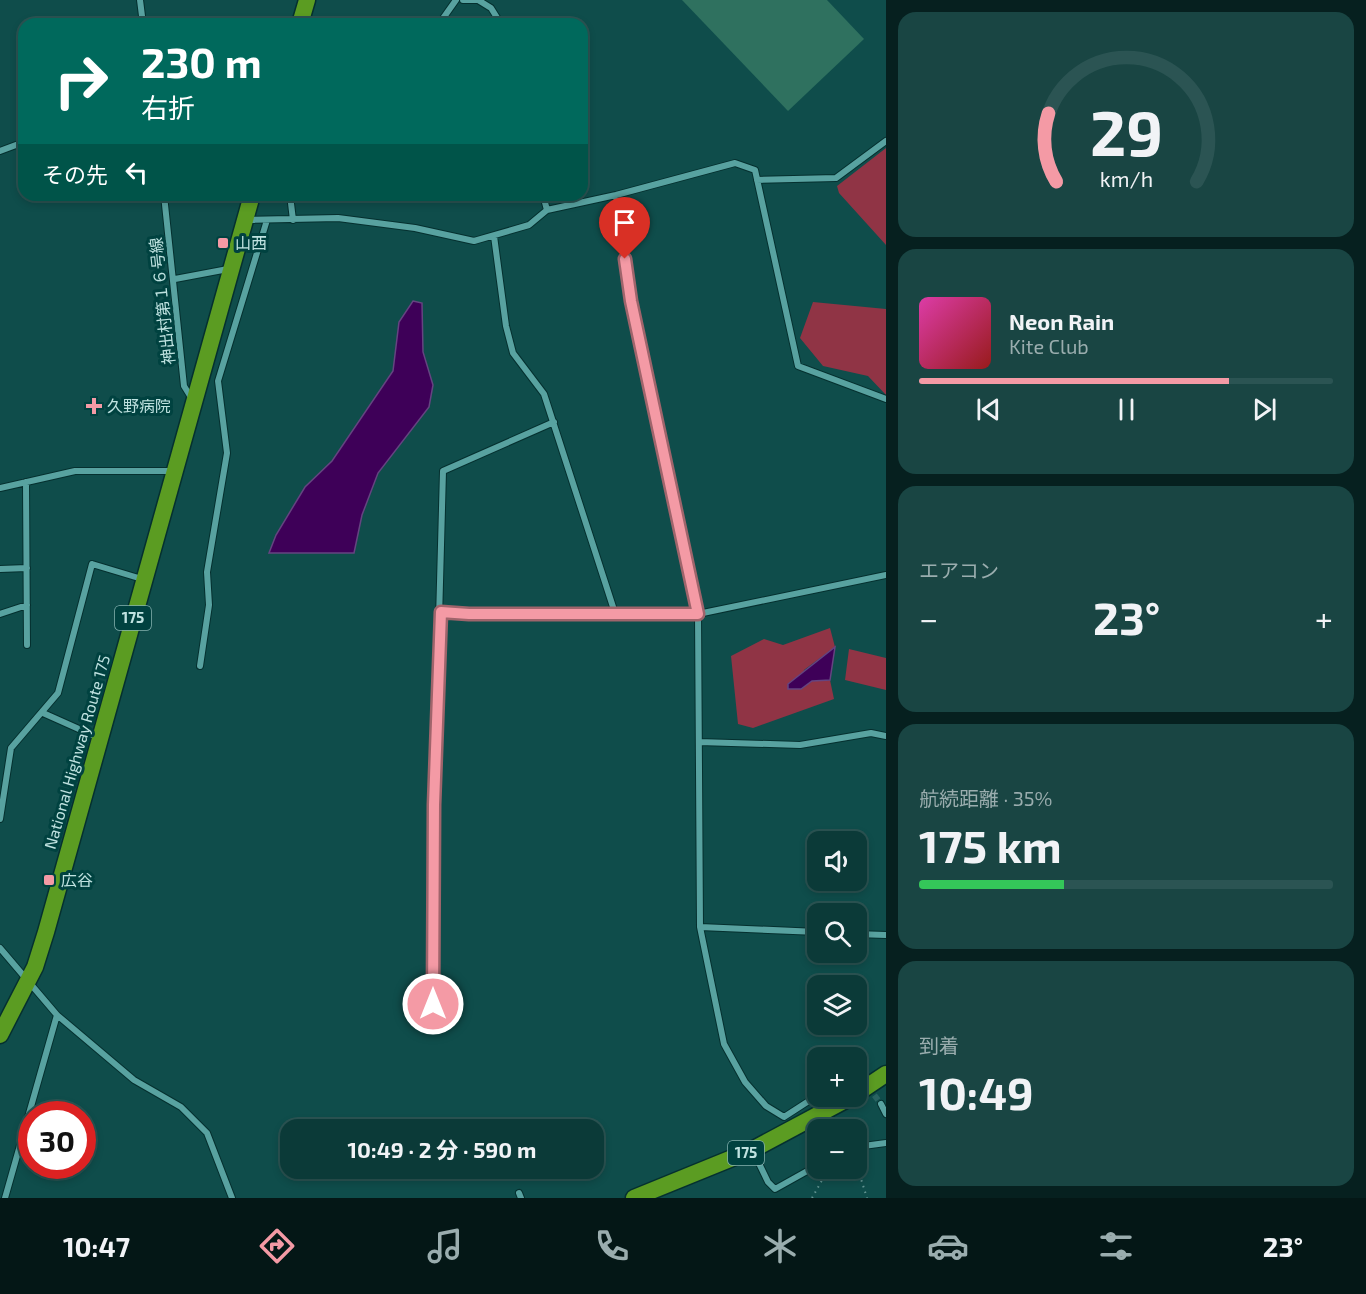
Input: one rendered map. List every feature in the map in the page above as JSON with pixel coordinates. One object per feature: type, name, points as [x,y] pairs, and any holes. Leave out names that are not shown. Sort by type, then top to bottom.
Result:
[{"type":"highway","points":[[302,18],[307,0]]},
{"type":"highway","name":"National Highway Route 175","points":[[0,1035],[28,983],[46,932],[250,201]]},
{"type":"highway","points":[[867,1087],[886,1074]]},
{"type":"highway","name":"175","points":[[634,1198],[752,1150],[786,1125],[828,1107]]},
{"type":"street","points":[[140,0],[142,18]]},
{"type":"street","points":[[443,18],[456,0]]},
{"type":"street","points":[[463,0],[477,0],[491,8],[497,18]]},
{"type":"street","points":[[757,180],[836,178],[886,141]]},
{"type":"street","points":[[0,151],[18,144]]},
{"type":"street","points":[[245,220],[338,218],[415,228],[474,241],[529,225],[547,210],[616,195],[735,163],[755,171],[798,366],[886,399]]},
{"type":"street","points":[[616,195],[631,301],[698,614],[700,927],[724,1044],[745,1082],[786,1125],[807,1105]]},
{"type":"street","name":"神出村第１６号線","points":[[165,201],[175,279],[184,386],[194,402]]},
{"type":"street","points":[[291,201],[293,220]]},
{"type":"street","points":[[545,201],[547,210]]},
{"type":"street","points":[[200,666],[209,605],[207,572],[227,453],[218,381],[267,220]]},
{"type":"street","points":[[494,236],[506,326],[513,353],[544,393],[615,613]]},
{"type":"street","points":[[175,279],[231,268]]},
{"type":"street","points":[[433,1004],[434,805],[443,471],[554,422]]},
{"type":"street","points":[[0,488],[75,471],[175,471]]},
{"type":"street","points":[[26,482],[27,645]]},
{"type":"street","points":[[0,560],[2,568],[27,568]]},
{"type":"street","points":[[0,819],[11,748],[58,693],[92,564],[144,580]]},
{"type":"street","points":[[441,612],[698,614],[886,575]]},
{"type":"street","points":[[0,614],[27,605]]},
{"type":"street","points":[[43,713],[99,738]]},
{"type":"street","points":[[699,742],[800,745],[871,733],[886,736]]},
{"type":"street","points":[[700,927],[807,932]]},
{"type":"street","points":[[867,934],[886,935]]},
{"type":"street","points":[[0,948],[57,1015],[134,1080],[181,1107],[207,1133],[232,1198]]},
{"type":"street","points":[[4,1198],[57,1015]]},
{"type":"street","points":[[881,1104],[886,1114]]},
{"type":"street","points":[[867,1145],[882,1143],[886,1135]]},
{"type":"street","points":[[752,1150],[768,1182],[775,1189],[807,1171]]},
{"type":"path","points":[[812,1198],[823,1179]]},
{"type":"path","points":[[861,1179],[867,1198]]},
{"type":"shaded area","points":[[886,148],[886,245],[839,193],[837,186]]},
{"type":"shaded area","points":[[413,301],[422,303],[423,352],[433,385],[429,407],[378,473],[362,515],[354,553],[269,553],[276,535],[305,487],[332,461],[393,371],[399,322]]},
{"type":"shaded area","points":[[813,302],[886,309],[886,395],[868,376],[823,366],[800,338]]},
{"type":"shaded area","points":[[830,628],[835,647],[804,670],[801,689],[812,681],[830,680],[834,699],[753,728],[738,724],[731,656],[764,639],[783,645]]},
{"type":"shaded area","points":[[835,647],[830,680],[812,681],[801,689],[788,689],[788,684]]},
{"type":"shaded area","points":[[849,649],[886,658],[886,690],[845,680]]},
{"type":"building","points":[[682,0],[827,0],[864,39],[788,111]]},
{"type":"tunnel","points":[[869,1088],[881,1104]]},
{"type":"place","name":"山西","points":[[223,243]]},
{"type":"place","name":"久野病院","points":[[94,406]]},
{"type":"place","name":"広谷","points":[[49,880]]},
{"type":"route","points":[[433,1004],[434,805],[441,612],[698,614],[631,301],[625,259]]}]
